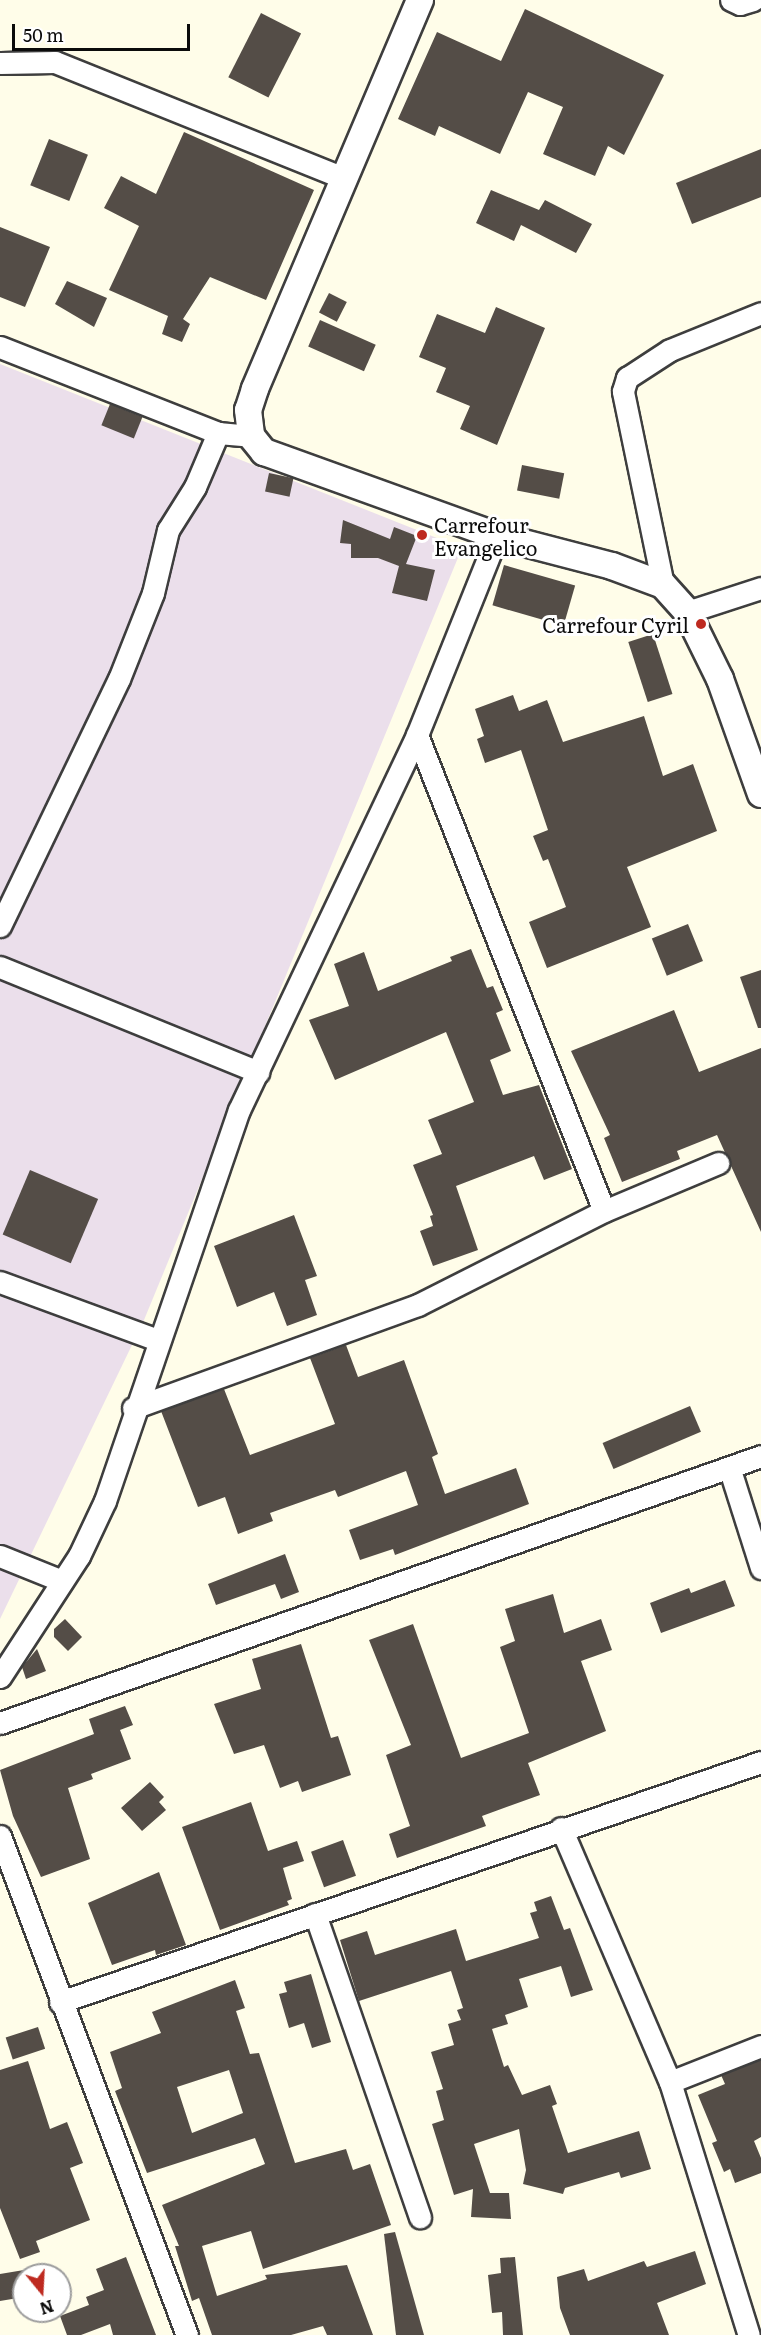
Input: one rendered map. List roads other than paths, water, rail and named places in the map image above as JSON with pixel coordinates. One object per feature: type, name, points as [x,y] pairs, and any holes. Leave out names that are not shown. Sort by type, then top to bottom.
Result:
[{"type":"street","points":[[420,0],[255,389],[248,410],[251,436],[264,452],[496,536],[612,566],[663,585],[687,612],[720,679],[761,794]]},
{"type":"street","points":[[731,0],[740,4],[753,0]]},
{"type":"street","points":[[0,63],[55,62],[344,178]]},
{"type":"street","points":[[663,585],[624,391],[627,378],[670,350],[761,313]]},
{"type":"street","points":[[0,348],[218,434],[251,436]]},
{"type":"street","points":[[0,926],[120,679],[153,593],[168,530],[195,487],[218,434]]},
{"type":"street","points":[[0,1677],[79,1556],[105,1501],[133,1408],[239,1110],[417,735],[496,536]]},
{"type":"street","points":[[687,612],[761,588]]},
{"type":"street","points":[[417,735],[604,1211]]},
{"type":"street","points":[[0,967],[258,1072]]},
{"type":"street","points":[[133,1408],[418,1305],[604,1211],[718,1163]]},
{"type":"street","points":[[0,1282],[158,1340]]},
{"type":"street","points":[[0,1723],[730,1470],[761,1456]]},
{"type":"street","points":[[730,1470],[761,1568]]},
{"type":"street","points":[[0,1556],[62,1581]]},
{"type":"street","points":[[60,2002],[561,1828],[761,1762]]},
{"type":"street","points":[[561,1828],[670,2082],[748,2335]]},
{"type":"street","points":[[0,1836],[60,2002],[187,2335]]},
{"type":"street","points":[[315,1914],[420,2217]]},
{"type":"street","points":[[670,2082],[761,2046]]},
{"type":"place","name":"Carrefour Evangelico","points":[[422,535]]},
{"type":"place","name":"Carrefour Cyril","points":[[701,624]]}]
